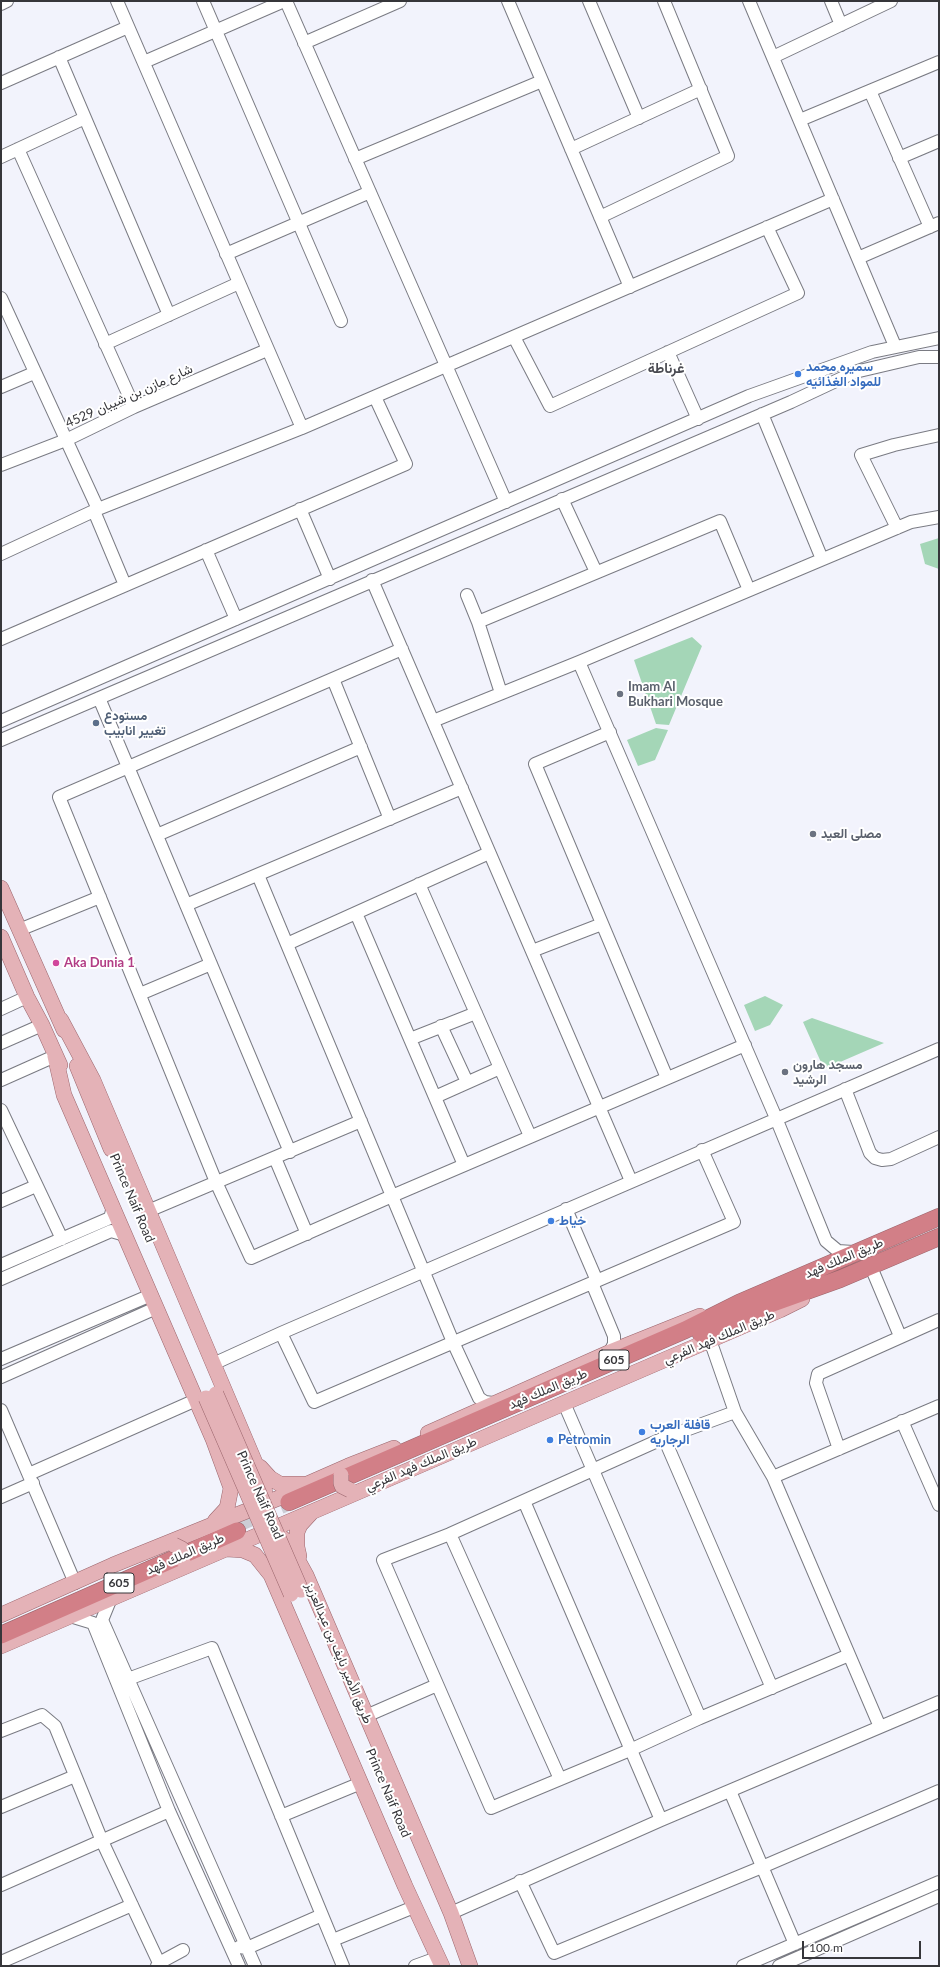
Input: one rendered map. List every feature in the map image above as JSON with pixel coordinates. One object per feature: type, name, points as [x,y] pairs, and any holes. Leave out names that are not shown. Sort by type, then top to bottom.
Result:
[{"type":"highway","name":"طريق الملك فهد","points":[[287,1508],[685,1330],[739,1303],[939,1217]]},
{"type":"highway","name":"طريق الملك فهد","points":[[287,1508],[770,1304],[840,1279],[939,1237]]},
{"type":"highway","name":"طريق الملك فهد","points":[[1,1626],[238,1527]]},
{"type":"highway","name":"طريق الملك فهد","points":[[1,1635],[238,1527]]},
{"type":"main road","name":"Prince Naif Road","points":[[1,888],[61,1020],[93,1080],[254,1460]]},
{"type":"main road","name":"Prince Naif Road","points":[[1,937],[27,997],[73,1090],[206,1398],[296,1592],[446,1925],[469,1966]]},
{"type":"main road","name":"Prince Naif Road","points":[[61,1020],[84,1087],[206,1398],[209,1430],[224,1468]]},
{"type":"main road","name":"Prince Naif Road","points":[[55,1056],[64,1095],[126,1235],[153,1301],[206,1398]]},
{"type":"main road","name":"طريق الملك فهد الفرعي","points":[[287,1508],[311,1513],[356,1490],[780,1310],[840,1279]]},
{"type":"main road","name":"طريق الملك فهد الفرعي","points":[[263,1518],[287,1508],[307,1484],[345,1470],[610,1352],[680,1323],[739,1303]]},
{"type":"main road","points":[[209,1430],[219,1434],[230,1431],[233,1428],[235,1417]]},
{"type":"main road","points":[[254,1460],[270,1478],[280,1484],[294,1486],[307,1484]]},
{"type":"main road","points":[[254,1460],[265,1491],[263,1547],[274,1580],[414,1907],[442,1963]]},
{"type":"main road","points":[[224,1468],[243,1499],[284,1538],[303,1569]]},
{"type":"main road","points":[[1,1615],[170,1544],[212,1524],[225,1511],[230,1502],[231,1488],[224,1468]]},
{"type":"main road","points":[[345,1470],[341,1483],[342,1486],[356,1490]]},
{"type":"main road","points":[[219,1550],[238,1527],[251,1516],[278,1520],[287,1508]]},
{"type":"main road","points":[[303,1569],[297,1547],[297,1532],[300,1525],[311,1513]]},
{"type":"main road","points":[[212,1524],[238,1527],[255,1531],[263,1518]]},
{"type":"main road","points":[[170,1544],[182,1549],[183,1553],[180,1565]]},
{"type":"main road","points":[[1,1646],[111,1598],[180,1565],[219,1550],[236,1549],[249,1552],[261,1560],[274,1580]]},
{"type":"main road","points":[[274,1580],[278,1571],[286,1566],[303,1569]]},
{"type":"main road","name":"طريق الأمير نايف بن عبدالعزيز","points":[[303,1569],[451,1913],[469,1966]]},
{"type":"main road","name":"Prince Naif Road","points":[[296,1592],[439,1941],[442,1963]]},
{"type":"street","points":[[1,4],[7,1]]},
{"type":"street","points":[[117,1],[302,428]]},
{"type":"street","points":[[203,1],[341,321]]},
{"type":"street","points":[[144,62],[285,1],[506,502]]},
{"type":"street","points":[[304,43],[400,1]]},
{"type":"street","points":[[508,1],[630,287]]},
{"type":"street","points":[[589,1],[639,118]]},
{"type":"street","points":[[600,217],[728,156],[664,1]]},
{"type":"street","points":[[749,1],[895,346]]},
{"type":"street","points":[[831,1],[841,25]]},
{"type":"street","points":[[773,58],[889,1]]},
{"type":"street","points":[[1,82],[128,27]]},
{"type":"street","points":[[59,57],[169,315]]},
{"type":"street","points":[[800,120],[939,62]]},
{"type":"street","points":[[355,159],[542,81]]},
{"type":"street","points":[[571,149],[700,89]]},
{"type":"street","points":[[858,258],[935,225],[899,158],[870,91]]},
{"type":"street","points":[[1,157],[85,118]]},
{"type":"street","points":[[899,158],[939,141]]},
{"type":"street","points":[[18,149],[134,407]]},
{"type":"street","points":[[226,254],[370,192]]},
{"type":"street","points":[[1,554],[96,510],[302,428],[833,199]]},
{"type":"street","points":[[514,337],[550,406],[798,293],[767,227]]},
{"type":"street","points":[[106,344],[239,283]]},
{"type":"street","points":[[1,298],[34,373],[66,440],[96,510],[125,585]]},
{"type":"street","points":[[1,721],[788,381],[872,352],[939,338]]},
{"type":"street","name":"شارع مازن بن شيبان 4529","points":[[1,465],[66,440],[134,407],[267,350]]},
{"type":"street","points":[[668,352],[698,419]]},
{"type":"street","points":[[1,740],[762,414],[855,372],[919,356],[939,357]]},
{"type":"street","points":[[1,387],[34,373]]},
{"type":"street","points":[[1,639],[406,464],[375,397]]},
{"type":"street","points":[[762,414],[822,560]]},
{"type":"street","points":[[897,528],[861,455],[894,445],[939,435]]},
{"type":"street","points":[[562,499],[596,572]]},
{"type":"street","points":[[300,509],[330,578]]},
{"type":"street","points":[[433,721],[579,662],[911,522],[939,517]]},
{"type":"street","points":[[478,622],[720,521],[749,590]]},
{"type":"street","points":[[206,550],[236,619]]},
{"type":"street","points":[[372,580],[631,1181]]},
{"type":"street","points":[[467,595],[478,622],[501,693]]},
{"type":"street","points":[[402,649],[59,797],[216,1182],[251,1258],[530,1136],[745,1045]]},
{"type":"street","points":[[579,662],[745,1045],[826,1242],[838,1251],[857,1252]]},
{"type":"street","points":[[333,679],[390,819]]},
{"type":"street","points":[[99,698],[290,1152]]},
{"type":"street","points":[[610,732],[535,764],[667,1078]]},
{"type":"street","points":[[157,835],[361,747]]},
{"type":"street","points":[[186,905],[462,788]]},
{"type":"street","points":[[287,944],[490,853]]},
{"type":"street","points":[[258,875],[453,1342],[479,1398],[485,1402],[493,1403]]},
{"type":"street","points":[[419,884],[530,1136]]},
{"type":"street","points":[[19,930],[100,897]]},
{"type":"street","points":[[356,913],[464,1165]]},
{"type":"street","points":[[532,951],[602,924]]},
{"type":"street","points":[[140,994],[211,964]]},
{"type":"street","points":[[1,1009],[27,997]]},
{"type":"street","points":[[410,1039],[476,1013]]},
{"type":"street","points":[[1,1043],[42,1025]]},
{"type":"street","points":[[441,1026],[467,1082]]},
{"type":"street","points":[[213,1364],[281,1332],[939,1049]]},
{"type":"street","points":[[1,1080],[55,1056]]},
{"type":"street","points":[[435,1097],[500,1068]]},
{"type":"street","points":[[845,1089],[870,1153],[875,1158],[882,1160],[891,1159],[939,1137]]},
{"type":"street","points":[[1,1110],[62,1240]]},
{"type":"street","points":[[148,1212],[361,1121]]},
{"type":"street","points":[[281,1332],[314,1402],[734,1222],[702,1150]]},
{"type":"street","points":[[275,1158],[307,1234]]},
{"type":"street","points":[[1,1201],[36,1186]]},
{"type":"street","points":[[1,1265],[110,1218],[113,1207]]},
{"type":"street","points":[[566,1209],[614,1336],[614,1344],[610,1352]]},
{"type":"street","points":[[1,1279],[110,1231],[126,1235]]},
{"type":"street","points":[[871,1266],[900,1336]]},
{"type":"street","points":[[1,1358],[117,1309],[153,1301]]},
{"type":"street","points":[[1,1377],[124,1322],[153,1301]]},
{"type":"street","points":[[117,1309],[124,1322]]},
{"type":"street","points":[[839,1448],[816,1383],[818,1374],[900,1336],[939,1320]]},
{"type":"street","points":[[710,1340],[736,1412],[773,1477],[880,1727]]},
{"type":"street","points":[[1,1497],[31,1478],[206,1398]]},
{"type":"street","points":[[564,1403],[700,1718]]},
{"type":"street","points":[[773,1477],[939,1406]]},
{"type":"street","points":[[1,1410],[75,1583]]},
{"type":"street","points":[[736,1412],[664,1438],[450,1534],[383,1560],[490,1808],[630,1750],[700,1718],[849,1655]]},
{"type":"street","points":[[902,1421],[939,1505]]},
{"type":"street","points":[[664,1438],[772,1688]]},
{"type":"street","points":[[524,1501],[661,1820]]},
{"type":"street","points":[[450,1534],[560,1779]]},
{"type":"street","points":[[111,1598],[102,1620],[255,1966]]},
{"type":"street","points":[[70,1616],[93,1623],[169,1811],[239,1966]]},
{"type":"street","points":[[128,1679],[212,1648],[343,1966]]},
{"type":"street","points":[[366,1716],[437,1685]]},
{"type":"street","points":[[451,1913],[520,1881],[661,1820],[938,1704]]},
{"type":"street","points":[[1,1731],[42,1716],[54,1726],[102,1841],[158,1964],[183,1950]]},
{"type":"street","points":[[1,1807],[75,1776]]},
{"type":"street","points":[[281,1816],[361,1783]]},
{"type":"street","points":[[520,1881],[554,1953],[762,1867],[939,1790]]},
{"type":"street","points":[[730,1791],[794,1944]]},
{"type":"street","points":[[1,1885],[169,1811]]},
{"type":"street","points":[[743,1966],[939,1882]]},
{"type":"street","points":[[779,1966],[939,1896]]},
{"type":"street","points":[[1,1962],[132,1905]]},
{"type":"street","points":[[332,1940],[414,1907]]},
{"type":"street","points":[[229,1945],[247,1948],[322,1915]]},
{"type":"street","points":[[415,1966],[442,1963]]},
{"type":"green space","points":[[939,538],[939,569],[925,564],[920,544]]},
{"type":"green space","points":[[692,637],[702,646],[669,725],[656,724],[634,660]]},
{"type":"green space","points":[[656,728],[668,730],[655,760],[638,766],[627,740]]},
{"type":"green space","points":[[765,996],[783,1005],[770,1025],[755,1031],[744,1005]]},
{"type":"green space","points":[[812,1018],[884,1043],[824,1069],[803,1022]]},
{"type":"tunnel","points":[[234,1525],[289,1502]]},
{"type":"place","name":"سميره محمد للمواد الغذائيه","points":[[798,374]]},
{"type":"place","name":"Imam Al Bukhari Mosque","points":[[620,694]]},
{"type":"place","name":"مستودع تغيير انابيب","points":[[96,723]]},
{"type":"place","name":"مصلى العيد","points":[[813,834]]},
{"type":"place","name":"Aka Dunia 1","points":[[56,963]]},
{"type":"place","name":"مسجد هارون الرشيد","points":[[785,1072]]},
{"type":"place","name":"خياط","points":[[551,1221]]},
{"type":"place","name":"قافلة العرب الرجاريه","points":[[642,1432]]},
{"type":"place","name":"Petromin","points":[[550,1440]]},
{"type":"district","name":"غرناطة","points":[[666,368]]}]
